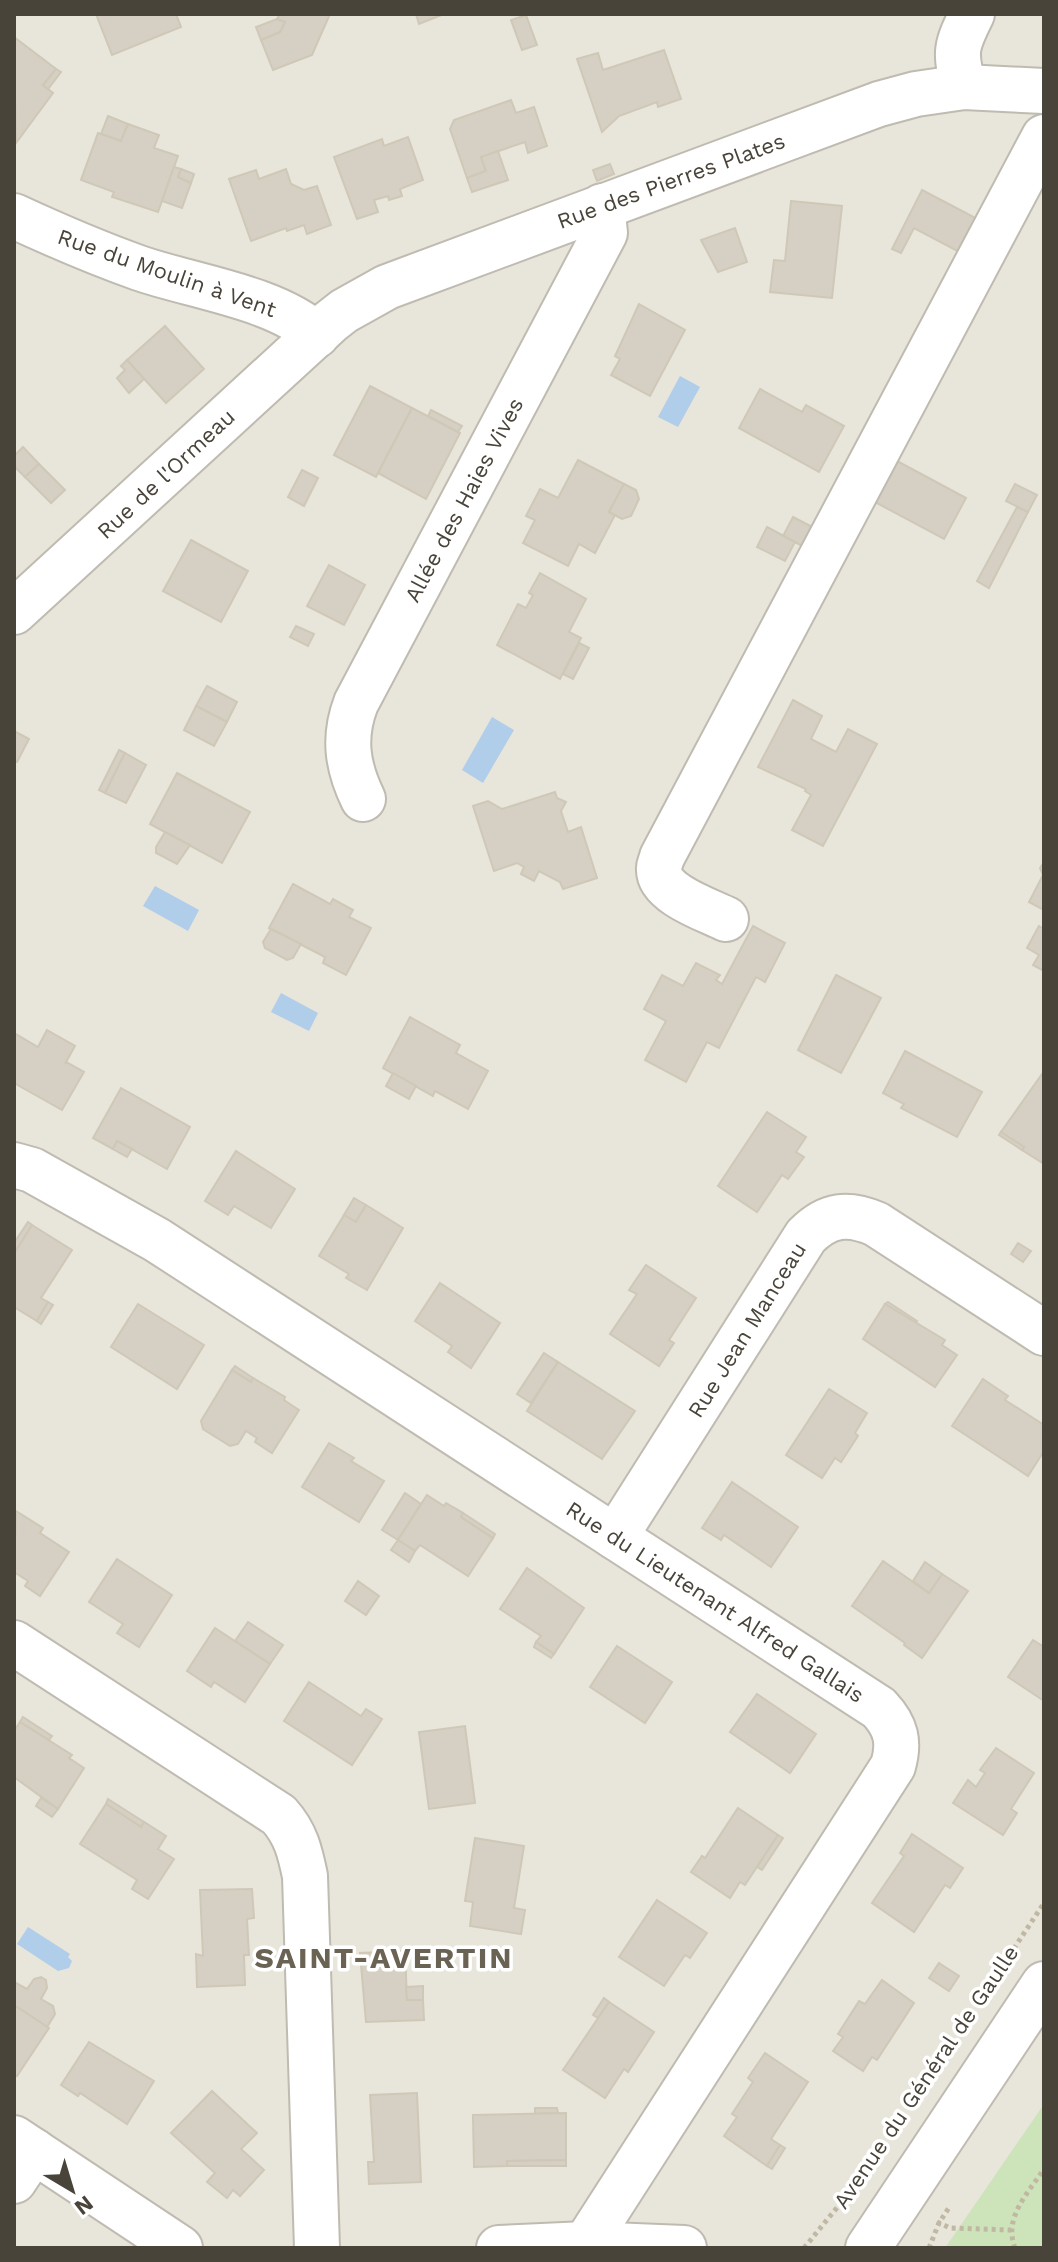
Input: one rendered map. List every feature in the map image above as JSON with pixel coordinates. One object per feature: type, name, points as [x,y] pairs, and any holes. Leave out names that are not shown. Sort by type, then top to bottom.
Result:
[{"type":"street","points":[[964,87],[957,59],[965,29]]},
{"type":"street","points":[[916,94],[965,29]]},
{"type":"street","name":"Rue des Pierres Plates","points":[[317,335],[344,311],[387,287],[879,104],[916,94],[964,87],[1044,91]]},
{"type":"street","points":[[726,919],[671,892],[658,871],[662,857],[1044,137]]},
{"type":"street","name":"Allée des Haies Vives","points":[[363,799],[350,768],[346,746],[349,721],[356,703],[605,233],[602,206]]},
{"type":"street","name":"Rue du Moulin à Vent","points":[[14,216],[139,268],[271,307],[306,325],[317,335]]},
{"type":"street","name":"Rue de l'Ormeau","points":[[14,612],[317,335]]},
{"type":"street","name":"Rue du Lieutenant Alfred Gallais","points":[[14,1165],[32,1170],[157,1240],[879,1708],[890,1720],[896,1735],[897,1752],[893,1766],[584,2246]]},
{"type":"street","name":"Rue Jean Manceau","points":[[615,1537],[806,1236],[827,1219],[859,1217],[876,1224],[1044,1333]]},
{"type":"street","points":[[14,1643],[279,1815],[294,1836],[305,1876],[317,2248]]},
{"type":"street","name":"Avenue du Général de Gaulle","points":[[868,2248],[1044,1984]]},
{"type":"street","points":[[21,2157],[180,2248]]},
{"type":"street","points":[[499,2248],[684,2248]]},
{"type":"path","name":"Avenue du Général de Gaulle","points":[[1000,1968],[1044,1903]]},
{"type":"path","name":"Avenue du Général de Gaulle","points":[[804,2248],[869,2166]]},
{"type":"path","points":[[1015,2248],[1011,2230],[1015,2214],[1044,2169]]},
{"type":"path","points":[[898,2203],[950,2228],[1011,2230]]},
{"type":"shaded area","points":[[14,14],[1044,14],[1044,2248],[14,2248]]},
{"type":"green space","points":[[1044,2104],[1044,2248],[945,2248]]},
{"type":"water","points":[[680,376],[700,387],[678,427],[658,417]]},
{"type":"water","points":[[492,717],[514,730],[483,783],[462,770]]},
{"type":"water","points":[[155,886],[199,910],[188,931],[143,906]]},
{"type":"water","points":[[281,993],[318,1013],[309,1031],[271,1012]]},
{"type":"water","points":[[28,1927],[70,1954],[68,1957],[72,1961],[69,1968],[58,1971],[17,1944]]},
{"type":"building","points":[[96,14],[176,14],[181,27],[112,55]]},
{"type":"building","points":[[280,14],[330,14],[312,55],[273,70],[261,40],[280,32],[285,22],[277,19]]},
{"type":"building","points":[[416,14],[444,14],[419,24]]},
{"type":"building","points":[[526,15],[537,45],[522,50],[511,20]]},
{"type":"building","points":[[277,19],[285,22],[280,32],[261,40],[256,27]]},
{"type":"building","points":[[14,37],[56,69],[43,85],[53,93],[16,143]]},
{"type":"building","points":[[664,50],[681,99],[658,107],[657,102],[619,116],[602,132],[577,59],[598,53],[603,70]]},
{"type":"building","points":[[56,69],[61,72],[48,89],[43,85]]},
{"type":"building","points":[[511,100],[516,113],[534,107],[547,146],[528,153],[525,142],[481,157],[486,171],[467,178],[450,129],[454,120]]},
{"type":"building","points":[[108,116],[128,124],[121,141],[101,134]]},
{"type":"building","points":[[128,124],[159,135],[154,148],[178,156],[158,212],[112,197],[114,192],[81,180],[98,133],[121,141]]},
{"type":"building","points":[[408,137],[423,180],[400,189],[402,196],[374,200],[378,212],[357,219],[334,157],[382,139],[384,146]]},
{"type":"building","points":[[498,151],[508,180],[472,192],[467,178],[486,171],[481,157]]},
{"type":"building","points":[[610,164],[614,174],[597,181],[593,170]]},
{"type":"building","points":[[174,167],[181,169],[178,177],[191,183],[182,208],[162,201]]},
{"type":"building","points":[[181,169],[194,174],[191,183],[178,177]]},
{"type":"building","points":[[286,169],[291,184],[304,190],[317,186],[331,225],[307,234],[304,225],[287,231],[286,228],[251,241],[229,179],[256,170],[259,179]]},
{"type":"building","points":[[922,190],[983,222],[965,255],[914,228],[901,253],[892,249]]},
{"type":"building","points":[[791,201],[842,206],[832,298],[770,292],[774,260],[785,261]]},
{"type":"building","points":[[735,228],[747,262],[718,272],[701,240]]},
{"type":"building","points":[[639,304],[685,330],[650,396],[611,375],[620,359],[615,356]]},
{"type":"building","points":[[165,326],[204,369],[166,403],[127,360]]},
{"type":"building","points":[[127,360],[144,379],[129,393],[117,378],[125,370],[121,366]]},
{"type":"building","points":[[370,386],[412,408],[376,477],[334,455]]},
{"type":"building","points":[[760,389],[802,412],[806,405],[844,426],[819,472],[739,428]]},
{"type":"building","points":[[412,408],[460,433],[426,499],[378,473]]},
{"type":"building","points":[[431,410],[462,426],[458,432],[428,416]]},
{"type":"building","points":[[23,447],[39,464],[25,477],[14,466],[14,456]]},
{"type":"building","points":[[578,460],[624,484],[609,512],[615,515],[595,553],[579,544],[568,566],[523,543],[535,520],[526,516],[540,489],[558,498]]},
{"type":"building","points":[[897,461],[966,498],[944,539],[875,502]]},
{"type":"building","points":[[39,464],[65,490],[51,503],[25,477]]},
{"type":"building","points":[[302,470],[318,478],[304,506],[288,497]]},
{"type":"building","points":[[624,484],[636,490],[639,499],[631,516],[622,519],[609,512]]},
{"type":"building","points":[[1015,484],[1037,495],[1028,512],[1006,501]]},
{"type":"building","points":[[1017,507],[1028,512],[989,588],[977,581]]},
{"type":"building","points":[[793,517],[820,531],[810,550],[783,536]]},
{"type":"building","points":[[767,527],[795,542],[785,561],[757,547]]},
{"type":"building","points":[[191,540],[248,571],[221,622],[163,591]]},
{"type":"building","points":[[329,565],[365,585],[344,625],[307,606]]},
{"type":"building","points":[[540,573],[586,599],[569,632],[581,638],[560,679],[497,645],[518,604],[526,608],[533,595],[529,593]]},
{"type":"building","points":[[296,626],[314,634],[308,646],[290,637]]},
{"type":"building","points":[[579,643],[589,648],[573,679],[563,674]]},
{"type":"building","points":[[207,686],[237,702],[227,722],[196,706]]},
{"type":"building","points":[[793,700],[822,716],[811,739],[836,752],[848,729],[877,744],[823,846],[792,830],[811,795],[806,789],[758,767]]},
{"type":"building","points":[[196,706],[227,722],[214,746],[184,730]]},
{"type":"building","points":[[14,731],[29,739],[17,762],[14,761]]},
{"type":"building","points":[[119,750],[125,753],[105,793],[99,790]]},
{"type":"building","points":[[125,753],[146,765],[126,803],[105,793]]},
{"type":"building","points":[[177,773],[250,812],[222,863],[150,824]]},
{"type":"building","points":[[555,792],[557,798],[566,802],[561,811],[568,832],[581,827],[597,878],[563,889],[560,882],[539,871],[534,881],[521,874],[524,867],[517,863],[494,871],[473,806],[488,801],[502,809]]},
{"type":"building","points":[[165,832],[190,845],[177,864],[156,853]]},
{"type":"building","points":[[1044,862],[1044,910],[1029,902],[1043,875],[1040,868]]},
{"type":"building","points":[[293,884],[330,904],[333,899],[353,910],[349,917],[371,928],[346,975],[323,963],[325,957],[269,928]]},
{"type":"building","points":[[753,926],[785,943],[765,982],[756,977],[719,1048],[707,1042],[686,1082],[645,1060],[666,1021],[644,1009],[662,975],[683,986],[696,963],[720,975],[716,980],[722,984]]},
{"type":"building","points":[[1039,926],[1044,929],[1044,971],[1033,965],[1039,955],[1027,948]]},
{"type":"building","points":[[271,929],[301,944],[293,958],[287,960],[265,948],[263,942]]},
{"type":"building","points":[[836,975],[881,998],[841,1073],[798,1050]]},
{"type":"building","points":[[410,1017],[460,1045],[456,1053],[488,1071],[468,1109],[435,1091],[433,1096],[383,1068]]},
{"type":"building","points":[[47,1030],[75,1046],[66,1062],[84,1072],[62,1110],[14,1083],[14,1033],[38,1047]]},
{"type":"building","points":[[905,1051],[982,1092],[957,1137],[901,1108],[904,1104],[883,1093]]},
{"type":"building","points":[[393,1073],[416,1086],[409,1099],[386,1086]]},
{"type":"building","points":[[1042,1074],[1044,1076],[1044,1164],[1001,1132]]},
{"type":"building","points":[[121,1088],[190,1127],[167,1169],[117,1141],[113,1149],[93,1138]]},
{"type":"building","points":[[767,1112],[806,1137],[796,1152],[804,1157],[788,1179],[782,1175],[757,1212],[718,1186]]},
{"type":"building","points":[[1001,1132],[1024,1147],[1022,1150],[999,1135]]},
{"type":"building","points":[[117,1141],[132,1149],[127,1157],[113,1149]]},
{"type":"building","points":[[236,1151],[295,1189],[271,1228],[234,1206],[228,1215],[205,1201]]},
{"type":"building","points":[[354,1198],[366,1205],[356,1222],[344,1215]]},
{"type":"building","points":[[366,1205],[403,1228],[367,1290],[346,1278],[349,1274],[319,1256],[344,1215],[356,1222]]},
{"type":"building","points":[[28,1222],[32,1225],[14,1254],[14,1243]]},
{"type":"building","points":[[32,1225],[72,1250],[41,1298],[48,1302],[37,1321],[14,1307],[14,1254]]},
{"type":"building","points":[[1018,1243],[1031,1251],[1023,1262],[1011,1254]]},
{"type":"building","points":[[646,1265],[696,1298],[669,1340],[674,1343],[659,1366],[610,1334],[637,1294],[629,1290]]},
{"type":"building","points":[[440,1283],[500,1323],[471,1368],[448,1352],[452,1346],[415,1321]]},
{"type":"building","points":[[48,1302],[53,1305],[41,1324],[37,1321]]},
{"type":"building","points":[[888,1302],[917,1321],[915,1324],[885,1304]]},
{"type":"building","points":[[138,1304],[204,1345],[177,1389],[111,1347]]},
{"type":"building","points":[[885,1304],[945,1340],[942,1345],[957,1355],[935,1387],[863,1339]]},
{"type":"building","points":[[544,1353],[558,1362],[531,1403],[517,1394]]},
{"type":"building","points":[[558,1362],[635,1411],[602,1459],[527,1411]]},
{"type":"building","points":[[235,1366],[253,1378],[251,1382],[232,1370]]},
{"type":"building","points":[[232,1370],[251,1382],[253,1378],[285,1397],[284,1400],[299,1410],[272,1453],[255,1442],[257,1438],[246,1431],[238,1444],[230,1446],[203,1429],[201,1421]]},
{"type":"building","points":[[983,1379],[1008,1396],[1005,1400],[1044,1425],[1044,1451],[1028,1476],[952,1426]]},
{"type":"building","points":[[829,1389],[867,1413],[855,1433],[858,1436],[841,1462],[835,1458],[822,1478],[786,1455]]},
{"type":"building","points":[[329,1443],[384,1481],[359,1522],[302,1487]]},
{"type":"building","points":[[732,1482],[798,1527],[771,1567],[724,1535],[721,1540],[702,1528]]},
{"type":"building","points":[[405,1493],[421,1504],[398,1540],[382,1530]]},
{"type":"building","points":[[427,1495],[463,1513],[461,1517],[493,1538],[468,1576],[420,1545],[415,1551],[398,1540]]},
{"type":"building","points":[[16,1511],[43,1528],[40,1533],[69,1552],[40,1596],[25,1586],[28,1581],[14,1572]]},
{"type":"building","points":[[463,1513],[495,1534],[493,1538],[461,1517]]},
{"type":"building","points":[[398,1540],[415,1551],[409,1562],[391,1550]]},
{"type":"building","points":[[117,1559],[172,1595],[139,1647],[117,1633],[123,1624],[89,1602]]},
{"type":"building","points":[[883,1561],[929,1593],[942,1574],[968,1591],[922,1658],[852,1606]]},
{"type":"building","points":[[925,1562],[942,1574],[929,1593],[913,1581]]},
{"type":"building","points":[[527,1568],[584,1608],[554,1654],[536,1642],[541,1636],[500,1609]]},
{"type":"building","points":[[358,1581],[379,1596],[366,1615],[345,1601]]},
{"type":"building","points":[[248,1622],[283,1645],[270,1664],[235,1641]]},
{"type":"building","points":[[215,1628],[270,1664],[245,1702],[214,1682],[211,1687],[187,1671]]},
{"type":"building","points":[[1033,1640],[1044,1647],[1044,1701],[1008,1677]]},
{"type":"building","points":[[536,1642],[554,1654],[551,1658],[534,1647]]},
{"type":"building","points":[[617,1646],[672,1682],[645,1723],[590,1687]]},
{"type":"building","points":[[309,1682],[361,1716],[366,1709],[382,1719],[352,1765],[284,1721]]},
{"type":"building","points":[[757,1694],[816,1734],[790,1773],[730,1732]]},
{"type":"building","points":[[23,1717],[52,1736],[49,1740],[20,1722]]},
{"type":"building","points":[[20,1722],[72,1755],[69,1758],[84,1768],[58,1809],[14,1777],[14,1731]]},
{"type":"building","points":[[465,1726],[475,1803],[429,1809],[419,1732]]},
{"type":"building","points":[[996,1748],[1034,1773],[1011,1809],[1017,1813],[1003,1835],[953,1803],[968,1780],[976,1787],[985,1773],[980,1770]]},
{"type":"building","points":[[41,1798],[58,1809],[52,1817],[36,1806]]},
{"type":"building","points":[[108,1799],[144,1822],[141,1827],[106,1804]]},
{"type":"building","points":[[106,1804],[141,1827],[144,1822],[166,1836],[158,1849],[174,1859],[148,1899],[132,1889],[137,1880],[80,1844]]},
{"type":"building","points":[[738,1808],[778,1835],[745,1885],[740,1882],[730,1898],[691,1872],[702,1856],[705,1858]]},
{"type":"building","points":[[912,1834],[963,1868],[950,1888],[945,1885],[914,1932],[872,1903],[904,1856],[900,1853]]},
{"type":"building","points":[[778,1835],[783,1838],[762,1870],[757,1867]]},
{"type":"building","points":[[475,1838],[524,1846],[514,1908],[525,1910],[521,1934],[470,1926],[473,1902],[465,1901]]},
{"type":"building","points":[[252,1889],[254,1918],[247,1919],[249,1955],[244,1955],[245,1985],[197,1987],[196,1954],[203,1956],[200,1890]]},
{"type":"building","points":[[657,1900],[707,1933],[690,1958],[685,1955],[664,1986],[619,1957]]},
{"type":"building","points":[[405,1951],[407,2000],[423,2000],[424,2020],[366,2022],[360,1953]]},
{"type":"building","points":[[939,1963],[959,1976],[949,1991],[929,1978]]},
{"type":"building","points":[[41,1977],[46,1980],[47,1988],[41,1999],[53,2006],[55,2014],[47,2027],[14,2005],[14,1982],[27,1989],[34,1979]]},
{"type":"building","points":[[882,1980],[914,2003],[877,2060],[872,2057],[863,2071],[833,2051],[843,2037],[838,2034],[859,2001],[865,2004]]},
{"type":"building","points":[[423,1986],[423,2000],[407,2000],[406,1987]]},
{"type":"building","points":[[604,1998],[609,2002],[598,2018],[593,2015]]},
{"type":"building","points":[[609,2002],[654,2032],[628,2072],[624,2069],[605,2098],[563,2070]]},
{"type":"building","points":[[14,2005],[49,2028],[17,2076],[14,2074]]},
{"type":"building","points":[[89,2042],[154,2081],[127,2124],[80,2093],[78,2096],[61,2085]]},
{"type":"building","points":[[765,2053],[808,2082],[771,2139],[780,2145],[767,2166],[724,2136],[737,2117],[732,2114],[753,2082],[748,2078]]},
{"type":"building","points":[[212,2091],[257,2133],[241,2149],[264,2170],[240,2196],[233,2190],[227,2198],[207,2182],[215,2173],[171,2133]]},
{"type":"building","points":[[417,2093],[421,2182],[369,2184],[368,2162],[374,2162],[370,2095]]},
{"type":"building","points":[[535,2108],[557,2108],[558,2113],[535,2114]]},
{"type":"building","points":[[566,2113],[566,2160],[507,2161],[507,2166],[474,2167],[473,2115]]},
{"type":"building","points":[[780,2145],[785,2148],[772,2169],[767,2166]]},
{"type":"building","points":[[566,2160],[566,2166],[507,2166],[507,2161]]},
{"type":"district","name":"SAINT-AVERTIN","points":[[384,1957]]}]
